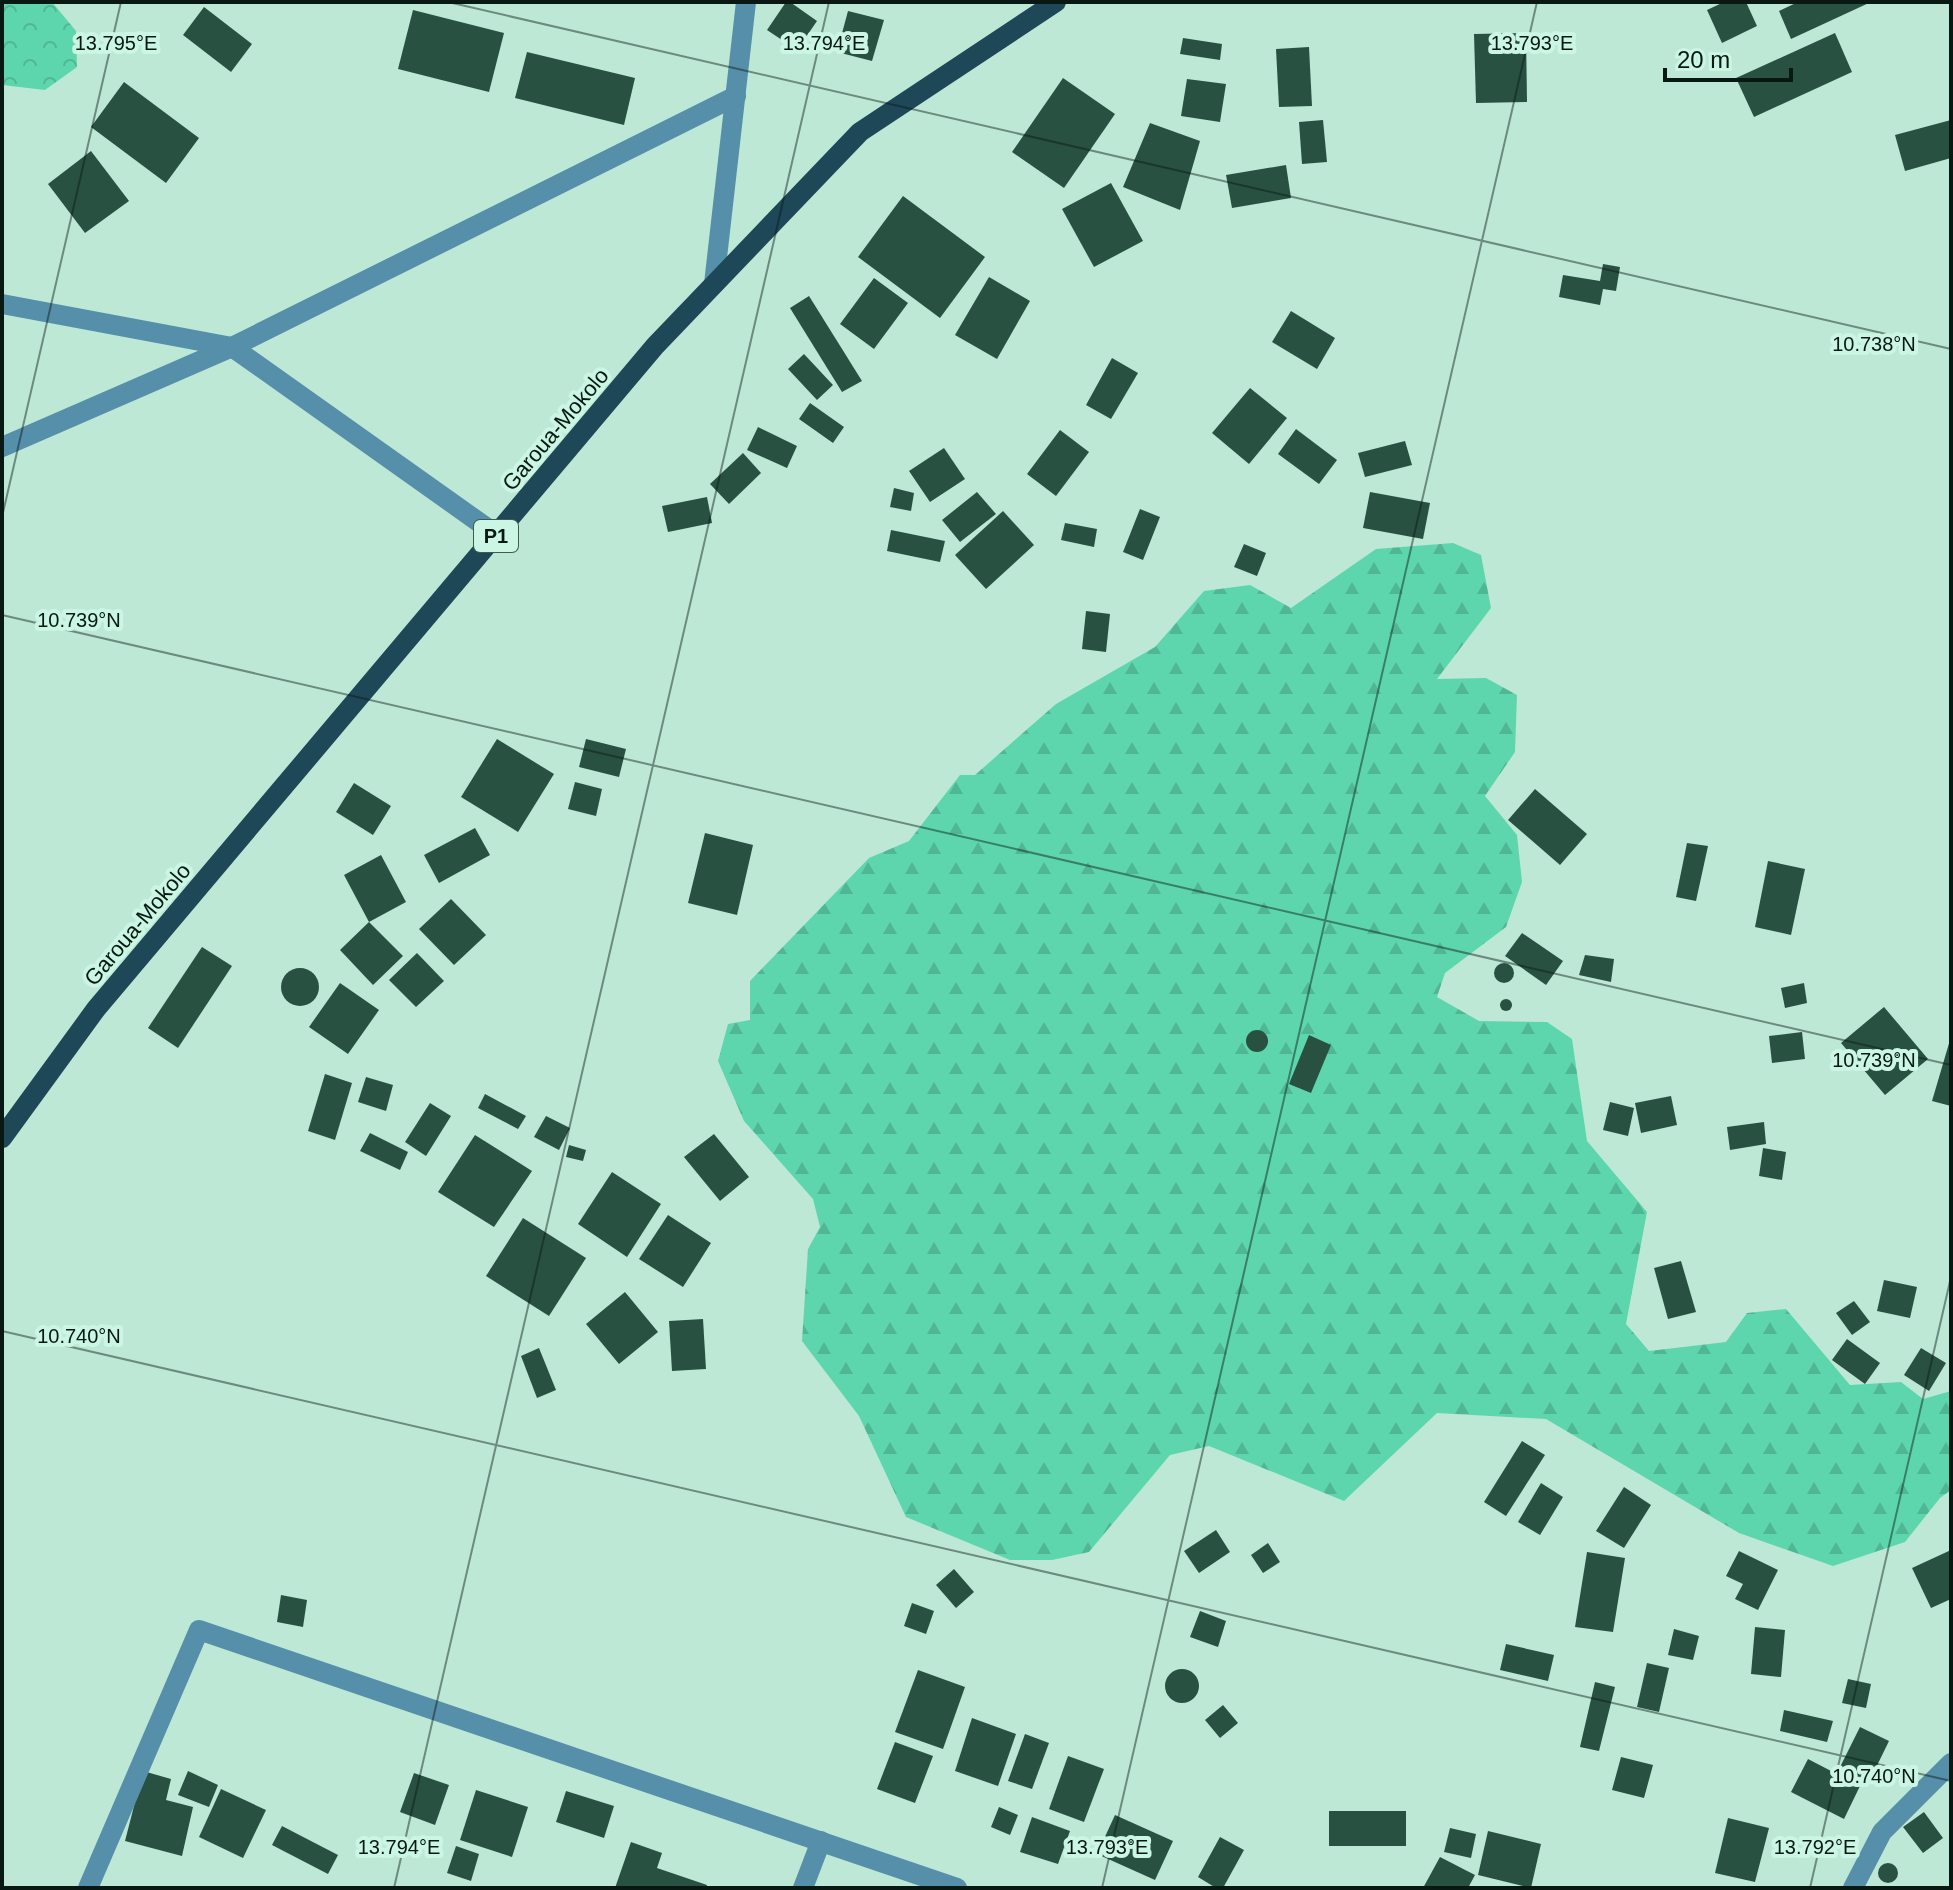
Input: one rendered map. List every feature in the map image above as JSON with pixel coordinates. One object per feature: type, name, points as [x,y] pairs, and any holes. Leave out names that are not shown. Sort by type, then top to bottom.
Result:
[{"type":"main road","name":"Garoua-Mokolo","points":[[2,1138],[96,1009],[655,346],[860,132],[1056,2]]},
{"type":"street","points":[[714,284],[746,2]]},
{"type":"street","points":[[2,447],[232,347],[736,96]]},
{"type":"street","points":[[2,304],[232,347],[497,535]]},
{"type":"street","points":[[88,1888],[199,1630],[957,1888]]},
{"type":"street","points":[[1853,1888],[1882,1832],[1951,1763]]},
{"type":"street","points":[[803,1888],[821,1841]]},
{"type":"green space","points":[[2,2],[52,2],[76,31],[77,67],[45,90],[2,85]]},
{"type":"green space","points":[[1453,543],[1481,555],[1491,608],[1437,679],[1486,678],[1517,695],[1515,752],[1485,796],[1517,835],[1522,882],[1506,927],[1445,973],[1437,997],[1479,1021],[1547,1022],[1572,1039],[1587,1141],[1647,1212],[1626,1324],[1649,1351],[1726,1342],[1747,1313],[1786,1309],[1850,1385],[1901,1382],[1923,1399],[1951,1391],[1951,1490],[1940,1498],[1905,1542],[1833,1566],[1739,1533],[1546,1419],[1437,1413],[1344,1501],[1209,1446],[1170,1455],[1089,1552],[1052,1560],[1010,1560],[906,1517],[859,1416],[802,1341],[808,1249],[820,1227],[813,1199],[744,1121],[718,1061],[728,1024],[750,1020],[750,981],[869,858],[909,841],[960,775],[975,775],[1056,704],[1155,647],[1204,591],[1250,585],[1291,608],[1376,549]]},
{"type":"building","points":[[786,2],[817,21],[797,50],[767,30]]},
{"type":"building","points":[[1724,2],[1746,2],[1757,26],[1722,43],[1707,10]]},
{"type":"building","points":[[1798,2],[1871,2],[1791,39],[1779,11]]},
{"type":"building","points":[[204,7],[252,44],[231,72],[183,35]]},
{"type":"building","points":[[413,10],[504,33],[489,92],[398,69]]},
{"type":"building","points":[[848,11],[884,20],[872,61],[837,52]]},
{"type":"building","points":[[1526,33],[1527,102],[1476,103],[1474,34]]},
{"type":"building","points":[[1835,33],[1852,72],[1754,117],[1736,78]]},
{"type":"building","points":[[1183,38],[1222,44],[1220,60],[1180,54]]},
{"type":"building","points":[[1309,47],[1312,106],[1279,107],[1276,49]]},
{"type":"building","points":[[527,52],[635,78],[624,125],[515,98]]},
{"type":"building","points":[[1063,78],[1115,114],[1064,188],[1012,152]]},
{"type":"building","points":[[1187,79],[1226,84],[1220,122],[1181,116]]},
{"type":"building","points":[[124,82],[199,138],[166,183],[91,127]]},
{"type":"building","points":[[1323,120],[1327,162],[1302,164],[1299,122]]},
{"type":"building","points":[[1951,120],[1951,158],[1905,171],[1895,135]]},
{"type":"building","points":[[1150,123],[1200,141],[1180,210],[1123,187]]},
{"type":"building","points":[[91,151],[129,201],[85,233],[48,184]]},
{"type":"building","points":[[1286,165],[1291,198],[1232,208],[1226,175]]},
{"type":"building","points":[[1111,183],[1143,241],[1094,267],[1062,209]]},
{"type":"building","points":[[903,196],[985,257],[940,318],[858,257]]},
{"type":"building","points":[[1603,264],[1620,267],[1616,291],[1603,289],[1600,305],[1559,297],[1563,275],[1600,281]]},
{"type":"building","points":[[989,277],[1030,301],[997,359],[955,335]]},
{"type":"building","points":[[874,278],[908,303],[874,349],[840,324]]},
{"type":"building","points":[[809,296],[862,381],[842,392],[790,308]]},
{"type":"building","points":[[1291,311],[1335,338],[1317,369],[1272,342]]},
{"type":"building","points":[[804,354],[833,385],[817,400],[788,369]]},
{"type":"building","points":[[1112,358],[1138,373],[1111,419],[1086,405]]},
{"type":"building","points":[[1250,388],[1287,418],[1249,464],[1212,433]]},
{"type":"building","points":[[810,403],[844,427],[833,443],[799,419]]},
{"type":"building","points":[[758,427],[797,446],[787,468],[747,450]]},
{"type":"building","points":[[1296,429],[1337,460],[1319,484],[1278,454]]},
{"type":"building","points":[[1060,430],[1089,452],[1056,496],[1027,474]]},
{"type":"building","points":[[1405,441],[1412,465],[1365,477],[1358,453]]},
{"type":"building","points":[[944,448],[965,479],[930,502],[909,471]]},
{"type":"building","points":[[743,453],[761,473],[729,504],[710,484]]},
{"type":"building","points":[[894,488],[914,493],[911,511],[890,507]]},
{"type":"building","points":[[977,492],[996,514],[960,542],[942,520]]},
{"type":"building","points":[[1370,492],[1430,503],[1423,539],[1363,528]]},
{"type":"building","points":[[707,497],[712,523],[668,532],[662,506]]},
{"type":"building","points":[[1140,509],[1160,517],[1143,560],[1123,552]]},
{"type":"building","points":[[1003,511],[1034,545],[986,589],[955,555]]},
{"type":"building","points":[[1065,523],[1097,529],[1094,547],[1061,540]]},
{"type":"building","points":[[891,530],[945,541],[940,562],[887,551]]},
{"type":"building","points":[[1244,544],[1266,553],[1257,576],[1234,567]]},
{"type":"building","points":[[1086,611],[1110,614],[1106,652],[1082,649]]},
{"type":"building","points":[[497,739],[554,774],[518,832],[461,797]]},
{"type":"building","points":[[586,739],[626,749],[619,777],[579,767]]},
{"type":"building","points":[[575,782],[602,789],[596,816],[568,809]]},
{"type":"building","points":[[354,783],[391,806],[373,835],[336,812]]},
{"type":"building","points":[[1535,789],[1587,834],[1560,865],[1508,820]]},
{"type":"building","points":[[475,828],[490,855],[439,883],[424,855]]},
{"type":"building","points":[[705,833],[753,845],[737,915],[688,903]]},
{"type":"building","points":[[1687,843],[1708,846],[1696,901],[1676,897]]},
{"type":"building","points":[[381,855],[406,902],[369,922],[344,875]]},
{"type":"building","points":[[1768,861],[1805,869],[1791,935],[1755,927]]},
{"type":"building","points":[[451,899],[486,935],[454,965],[419,929]]},
{"type":"building","points":[[369,922],[403,956],[373,985],[340,950]]},
{"type":"building","points":[[1522,933],[1563,961],[1546,985],[1505,956]]},
{"type":"building","points":[[202,947],[232,966],[178,1048],[148,1028]]},
{"type":"building","points":[[417,953],[444,981],[416,1007],[389,980]]},
{"type":"building","points":[[1585,955],[1614,959],[1611,982],[1579,975]]},
{"type":"building","points":[[1504,963],[1511,966],[1514,973],[1511,980],[1504,983],[1497,980],[1494,973],[1497,966]]},
{"type":"building","points":[[300,968],[313,974],[319,987],[313,1000],[300,1006],[287,1000],[281,987],[287,974]]},
{"type":"building","points":[[340,983],[379,1010],[348,1054],[309,1027]]},
{"type":"building","points":[[1804,983],[1807,1003],[1785,1008],[1781,988]]},
{"type":"building","points":[[1501,1000],[1511,1000],[1511,1010],[1501,1010]]},
{"type":"building","points":[[1884,1007],[1928,1059],[1885,1095],[1841,1043]]},
{"type":"building","points":[[1257,1030],[1265,1033],[1268,1041],[1265,1049],[1257,1052],[1249,1049],[1246,1041],[1249,1033]]},
{"type":"building","points":[[1802,1032],[1805,1059],[1772,1063],[1769,1036]]},
{"type":"building","points":[[1309,1035],[1331,1045],[1311,1093],[1289,1084]]},
{"type":"building","points":[[1951,1040],[1951,1106],[1932,1101]]},
{"type":"building","points":[[325,1074],[352,1083],[335,1140],[308,1131]]},
{"type":"building","points":[[366,1077],[393,1085],[386,1111],[358,1102]]},
{"type":"building","points":[[485,1094],[526,1116],[518,1129],[478,1108]]},
{"type":"building","points":[[1671,1096],[1677,1125],[1641,1133],[1635,1103]]},
{"type":"building","points":[[1610,1102],[1634,1108],[1628,1136],[1603,1130]]},
{"type":"building","points":[[430,1103],[451,1116],[426,1156],[405,1142]]},
{"type":"building","points":[[546,1116],[570,1128],[559,1150],[534,1137]]},
{"type":"building","points":[[1764,1122],[1766,1144],[1730,1150],[1727,1127]]},
{"type":"building","points":[[370,1133],[408,1152],[400,1170],[360,1151]]},
{"type":"building","points":[[714,1134],[749,1177],[720,1201],[684,1157]]},
{"type":"building","points":[[475,1135],[532,1171],[494,1227],[438,1192]]},
{"type":"building","points":[[569,1145],[586,1150],[583,1161],[566,1157]]},
{"type":"building","points":[[1763,1148],[1786,1152],[1782,1180],[1759,1176]]},
{"type":"building","points":[[612,1172],[661,1204],[627,1257],[578,1224]]},
{"type":"building","points":[[668,1215],[711,1243],[683,1287],[639,1259]]},
{"type":"building","points":[[523,1218],[586,1258],[549,1316],[486,1276]]},
{"type":"building","points":[[1681,1261],[1696,1312],[1668,1319],[1654,1268]]},
{"type":"building","points":[[1884,1280],[1917,1287],[1910,1318],[1877,1311]]},
{"type":"building","points":[[625,1292],[658,1332],[619,1364],[586,1324]]},
{"type":"building","points":[[1854,1301],[1870,1322],[1852,1335],[1836,1313]]},
{"type":"building","points":[[703,1319],[706,1369],[672,1371],[669,1321]]},
{"type":"building","points":[[1847,1339],[1880,1363],[1865,1384],[1832,1360]]},
{"type":"building","points":[[539,1348],[556,1390],[537,1398],[521,1356]]},
{"type":"building","points":[[1921,1348],[1946,1363],[1929,1391],[1904,1375]]},
{"type":"building","points":[[1522,1441],[1545,1455],[1506,1516],[1484,1502]]},
{"type":"building","points":[[1541,1483],[1563,1497],[1540,1535],[1518,1522]]},
{"type":"building","points":[[1624,1487],[1651,1505],[1624,1548],[1596,1531]]},
{"type":"building","points":[[1216,1530],[1230,1552],[1199,1573],[1184,1551]]},
{"type":"building","points":[[1268,1543],[1280,1562],[1263,1573],[1251,1555]]},
{"type":"building","points":[[1951,1550],[1951,1599],[1931,1608],[1912,1568]]},
{"type":"building","points":[[1739,1551],[1778,1570],[1758,1610],[1735,1599],[1743,1584],[1726,1576]]},
{"type":"building","points":[[1587,1552],[1625,1558],[1613,1632],[1575,1627]]},
{"type":"building","points":[[954,1569],[974,1592],[956,1608],[936,1585]]},
{"type":"building","points":[[281,1595],[307,1600],[303,1627],[277,1622]]},
{"type":"building","points":[[912,1603],[934,1611],[926,1634],[904,1626]]},
{"type":"building","points":[[1200,1611],[1226,1621],[1218,1647],[1190,1637]]},
{"type":"building","points":[[1755,1627],[1785,1630],[1781,1677],[1751,1674]]},
{"type":"building","points":[[1674,1629],[1699,1636],[1693,1660],[1668,1655]]},
{"type":"building","points":[[1506,1644],[1554,1655],[1548,1681],[1500,1670]]},
{"type":"building","points":[[1647,1663],[1669,1668],[1659,1712],[1637,1707]]},
{"type":"building","points":[[1182,1669],[1194,1674],[1199,1686],[1194,1698],[1182,1703],[1170,1698],[1165,1686],[1170,1674]]},
{"type":"building","points":[[918,1670],[965,1687],[943,1749],[895,1732]]},
{"type":"building","points":[[1848,1679],[1871,1684],[1866,1708],[1842,1703]]},
{"type":"building","points":[[1595,1682],[1615,1687],[1599,1751],[1580,1747]]},
{"type":"building","points":[[1223,1705],[1238,1723],[1220,1738],[1205,1720]]},
{"type":"building","points":[[1784,1710],[1833,1721],[1827,1742],[1780,1731]]},
{"type":"building","points":[[972,1718],[1016,1734],[998,1786],[955,1771]]},
{"type":"building","points":[[1860,1727],[1889,1741],[1868,1784],[1839,1769]]},
{"type":"building","points":[[1025,1734],[1049,1743],[1032,1789],[1008,1781]]},
{"type":"building","points":[[895,1742],[933,1756],[915,1803],[877,1789]]},
{"type":"building","points":[[1068,1756],[1104,1769],[1084,1822],[1049,1809]]},
{"type":"building","points":[[1621,1757],[1653,1765],[1644,1798],[1612,1790]]},
{"type":"building","points":[[1808,1759],[1860,1786],[1844,1819],[1791,1792]]},
{"type":"building","points":[[143,1771],[171,1779],[166,1800],[193,1807],[182,1856],[125,1841]]},
{"type":"building","points":[[188,1771],[218,1785],[209,1807],[178,1795]]},
{"type":"building","points":[[414,1773],[449,1785],[435,1825],[400,1812]]},
{"type":"building","points":[[221,1789],[266,1810],[243,1858],[199,1837]]},
{"type":"building","points":[[476,1790],[528,1807],[512,1857],[460,1840]]},
{"type":"building","points":[[566,1791],[614,1806],[604,1838],[556,1822]]},
{"type":"building","points":[[999,1807],[1018,1815],[1010,1835],[991,1827]]},
{"type":"building","points":[[1329,1811],[1406,1811],[1406,1846],[1329,1846]]},
{"type":"building","points":[[1924,1812],[1943,1838],[1923,1853],[1903,1827]]},
{"type":"building","points":[[1115,1815],[1173,1841],[1155,1880],[1097,1854]]},
{"type":"building","points":[[1032,1817],[1070,1831],[1058,1864],[1020,1852]]},
{"type":"building","points":[[1728,1818],[1769,1828],[1755,1882],[1715,1873]]},
{"type":"building","points":[[282,1826],[338,1855],[328,1874],[272,1845]]},
{"type":"building","points":[[1450,1828],[1476,1834],[1471,1858],[1444,1852]]},
{"type":"building","points":[[1488,1831],[1541,1844],[1531,1888],[1478,1875]]},
{"type":"building","points":[[1220,1837],[1244,1850],[1223,1888],[1216,1888],[1198,1877]]},
{"type":"building","points":[[631,1842],[662,1853],[657,1868],[707,1885],[706,1888],[615,1888]]},
{"type":"building","points":[[456,1846],[479,1854],[471,1881],[447,1873]]},
{"type":"building","points":[[1440,1857],[1475,1875],[1468,1888],[1423,1888]]},
{"type":"building","points":[[1888,1863],[1895,1866],[1898,1873],[1895,1880],[1888,1883],[1881,1880],[1878,1873],[1881,1866]]}]
